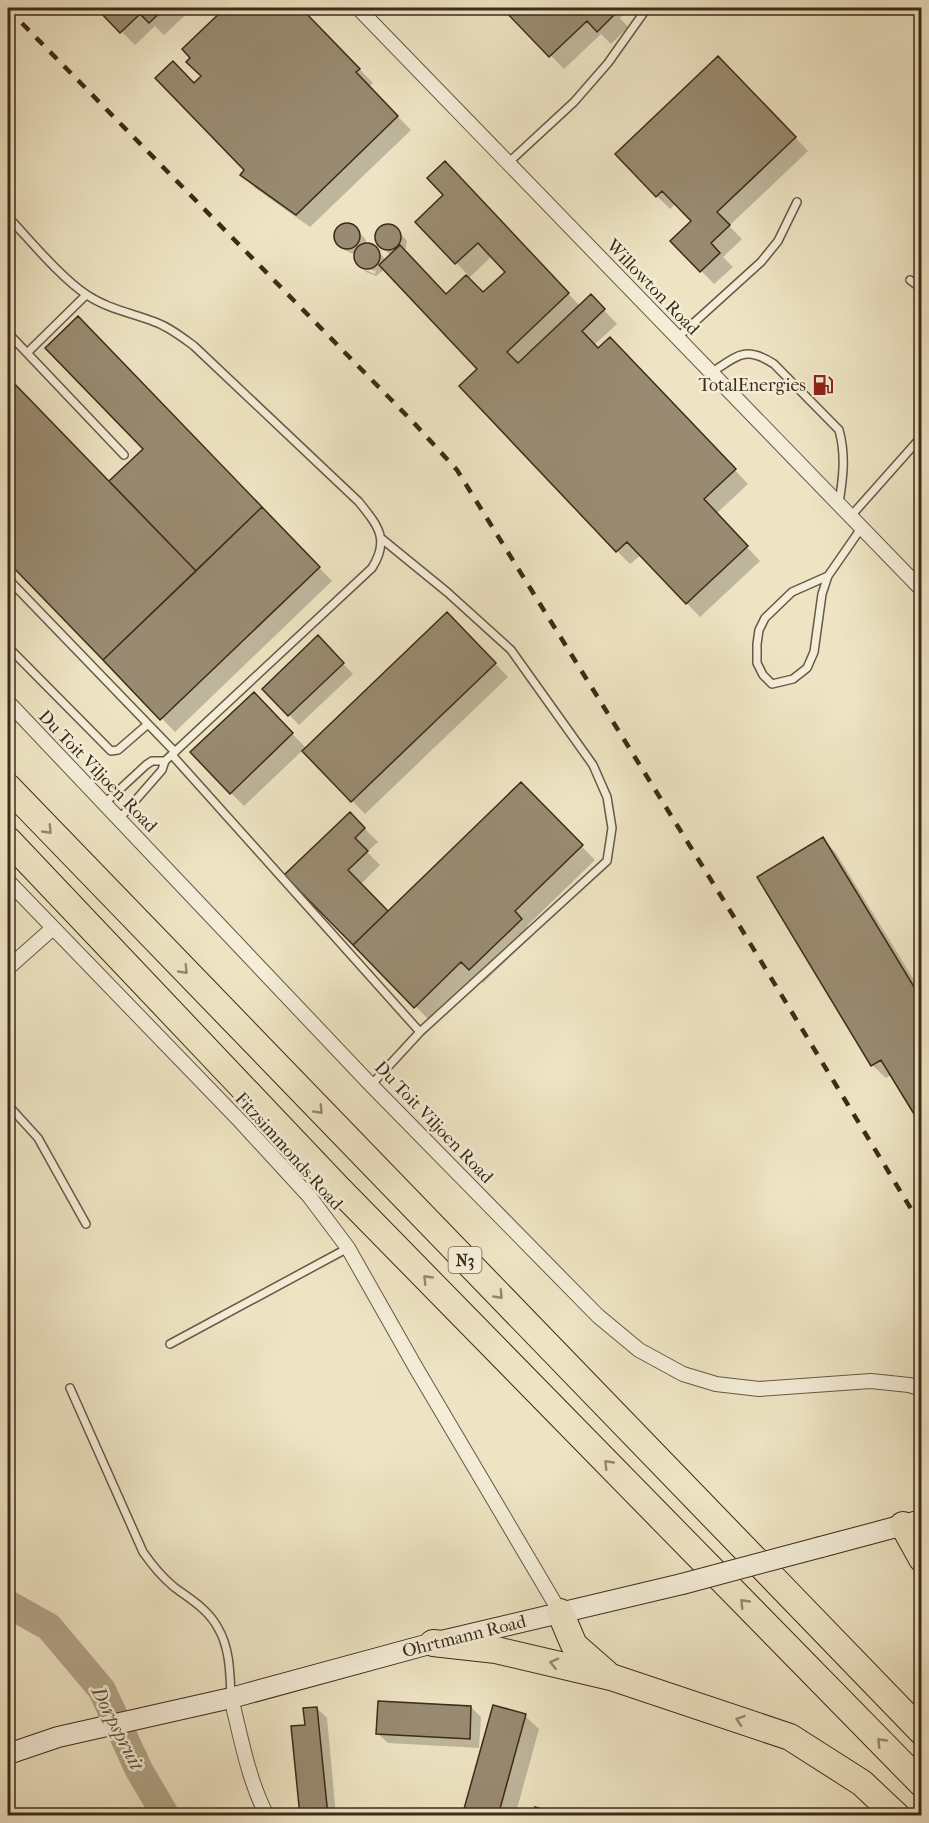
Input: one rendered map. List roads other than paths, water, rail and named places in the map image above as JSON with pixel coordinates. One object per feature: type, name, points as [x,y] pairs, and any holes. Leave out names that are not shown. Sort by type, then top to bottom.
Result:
[{"type":"highway","name":"N3","points":[[8,788],[921,1732]]},
{"type":"highway","name":"N3","points":[[8,840],[338,1188],[921,1784]]},
{"type":"highway","points":[[912,1523],[921,1558]]},
{"type":"highway","points":[[560,1612],[574,1645],[611,1677]]},
{"type":"highway","points":[[433,1643],[496,1650],[611,1677],[790,1737],[862,1783],[897,1815]]},
{"type":"main road","name":"Ohrtmann Road","points":[[8,1754],[58,1737],[231,1698],[433,1643],[682,1584],[912,1523]]},
{"type":"street","name":"Willowton Road","points":[[358,8],[920,586]]},
{"type":"street","name":"Du Toit Viljoen Road","points":[[8,702],[371,1085],[598,1316],[639,1350],[683,1374],[716,1384],[759,1389],[871,1381],[909,1385],[921,1389]]},
{"type":"street","name":"Fitzsimmonds Road","points":[[8,881],[241,1122],[309,1196],[348,1248],[560,1612]]},
{"type":"street","points":[[8,968],[53,928]]},
{"type":"street","points":[[231,1698],[249,1771],[259,1801],[267,1815]]},
{"type":"lane","points":[[508,163],[574,102],[608,63],[647,8]]},
{"type":"lane","points":[[677,338],[761,262],[778,241],[797,202]]},
{"type":"lane","points":[[8,218],[86,295],[106,305],[157,322],[194,346],[359,502],[372,519],[382,539],[447,592],[511,650],[593,765],[607,797],[612,828],[606,861],[420,1032],[371,1085]]},
{"type":"lane","points":[[910,279],[921,289]]},
{"type":"lane","points":[[27,353],[86,295]]},
{"type":"lane","points":[[8,333],[124,454]]},
{"type":"lane","points":[[711,373],[742,354],[752,353],[762,357],[774,364],[839,430],[844,473],[839,504]]},
{"type":"lane","points":[[850,516],[921,436]]},
{"type":"lane","points":[[828,576],[792,592],[765,618],[759,630],[758,663],[763,675],[772,684],[793,679],[807,668],[814,652],[822,594],[828,576],[862,527]]},
{"type":"lane","points":[[120,818],[162,770],[165,761],[173,753],[372,568],[380,556],[382,539]]},
{"type":"lane","points":[[8,579],[148,724],[420,1032]]},
{"type":"lane","points":[[8,648],[111,751],[118,750],[148,724]]},
{"type":"lane","points":[[105,802],[146,765],[165,761]]},
{"type":"lane","points":[[8,1106],[38,1138],[86,1224]]},
{"type":"lane","points":[[170,1344],[348,1248]]},
{"type":"lane","points":[[70,1388],[143,1552],[155,1569],[203,1609],[218,1628],[229,1663],[231,1698]]},
{"type":"waterway","name":"Dorpspruit","points":[[8,1604],[49,1627],[102,1690],[139,1770],[166,1816]]},
{"type":"railway","points":[[8,9],[414,423],[457,470],[742,930],[922,1227]]},
{"type":"place","name":"TotalEnergies","points":[[823,385]]}]
